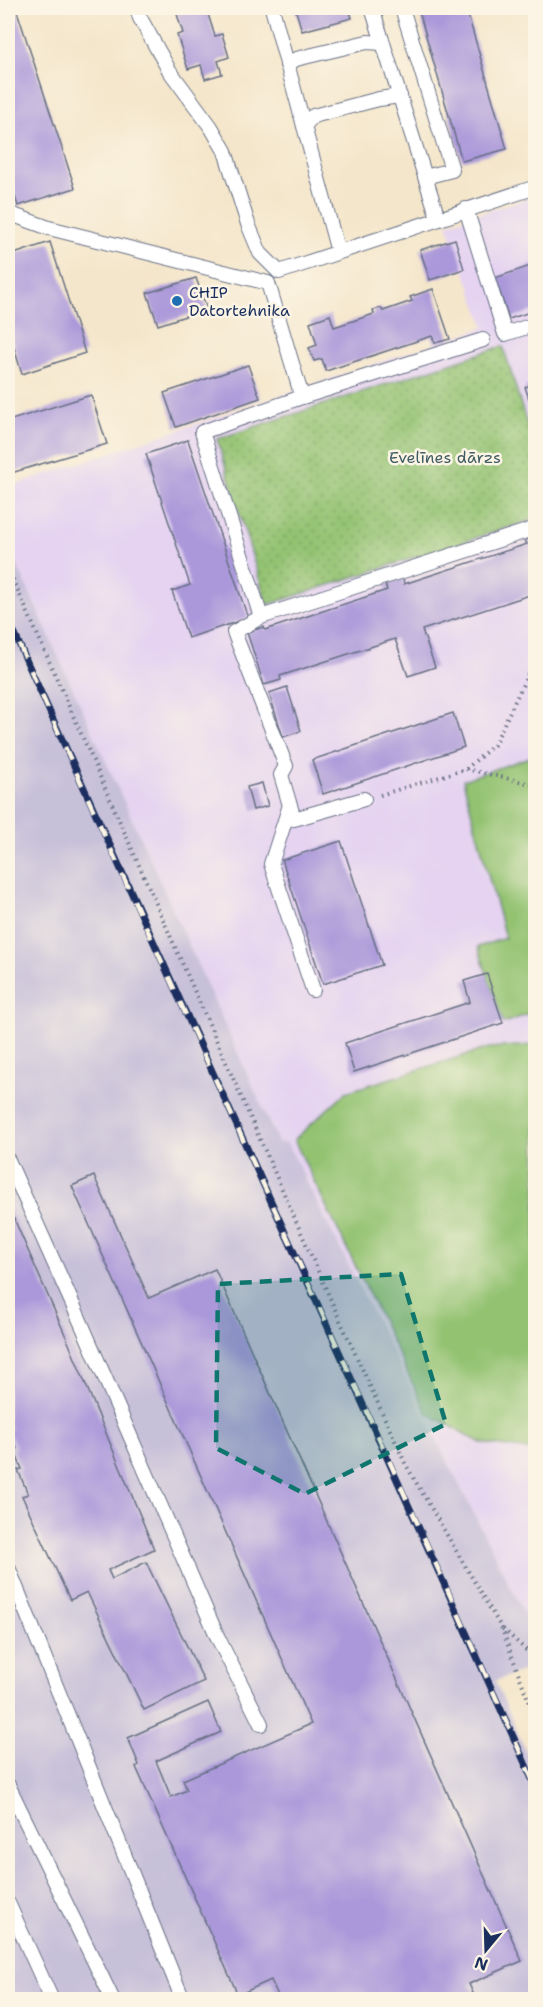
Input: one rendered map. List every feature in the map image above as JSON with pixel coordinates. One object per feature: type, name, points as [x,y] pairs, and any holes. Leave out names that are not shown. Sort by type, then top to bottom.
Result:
[{"type":"lane","points":[[137,8],[169,70],[211,127],[225,151],[248,224],[260,253],[279,272]]},
{"type":"lane","points":[[272,8],[338,252]]},
{"type":"lane","points":[[372,8],[438,218]]},
{"type":"lane","points":[[402,8],[452,170],[425,177]]},
{"type":"lane","points":[[287,65],[296,59],[367,42],[382,43]]},
{"type":"lane","points":[[303,126],[313,116],[400,96]]},
{"type":"lane","points":[[268,283],[279,272],[536,187]]},
{"type":"lane","points":[[466,209],[505,334],[536,324]]},
{"type":"lane","points":[[8,213],[49,228],[268,283]]},
{"type":"lane","points":[[268,283],[302,397]]},
{"type":"lane","points":[[261,616],[202,432],[302,397],[483,340]]},
{"type":"lane","points":[[364,800],[294,819],[281,775],[286,766],[234,632],[261,616],[536,528]]},
{"type":"lane","points":[[290,805],[271,864],[313,990]]},
{"type":"lane","points":[[8,1160],[218,1638],[261,1724]]},
{"type":"lane","points":[[8,1567],[183,2000]]},
{"type":"lane","points":[[8,1785],[113,2000]]},
{"type":"lane","points":[[8,1904],[52,2000]]},
{"type":"path","points":[[8,568],[318,1273],[406,1465],[502,1629],[536,1721]]},
{"type":"path","points":[[364,800],[466,770],[494,745],[536,657]]},
{"type":"path","points":[[532,665],[536,677]]},
{"type":"path","points":[[466,770],[536,785]]},
{"type":"path","points":[[502,1629],[536,1659]]},
{"type":"highlighted area","points":[[401,1274],[446,1424],[305,1494],[216,1448],[218,1284]]},
{"type":"shaded area","points":[[535,196],[535,1635],[287,1143],[278,1142],[8,545],[8,487],[485,327],[447,224]]},
{"type":"shaded area","points":[[8,545],[278,1142],[287,1143],[535,1635],[535,1666],[495,1681],[535,1772],[535,1999],[8,1999]]},
{"type":"green space","name":"Evelīnes dārzs","points":[[503,346],[535,450],[535,519],[267,605],[217,439]]},
{"type":"green space","points":[[533,756],[535,764],[535,1012],[503,1023],[478,947],[505,938],[463,780]]},
{"type":"green space","points":[[536,1045],[535,1451],[481,1443],[427,1413],[294,1140],[346,1092],[489,1048]]},
{"type":"building","points":[[8,8],[16,8],[75,188],[18,206],[8,174]]},
{"type":"building","points":[[175,8],[206,8],[215,36],[222,34],[229,57],[218,61],[222,74],[205,79],[201,65],[188,69],[177,35],[183,33]]},
{"type":"building","points":[[295,8],[349,8],[352,18],[302,31]]},
{"type":"building","points":[[418,8],[466,8],[507,149],[462,161]]},
{"type":"building","points":[[455,239],[464,269],[430,280],[420,250]]},
{"type":"building","points":[[50,242],[85,353],[22,374],[8,328],[8,256]]},
{"type":"building","points":[[536,264],[536,310],[509,319],[495,278]]},
{"type":"building","name":"CHIP Datortehnika","points":[[196,278],[207,309],[158,325],[147,293]]},
{"type":"building","points":[[433,289],[450,339],[435,343],[432,336],[326,371],[322,359],[314,361],[309,348],[317,345],[310,322],[330,315],[334,327],[374,314],[373,310],[381,308],[383,311],[412,301],[410,297]]},
{"type":"building","points":[[248,365],[260,398],[176,427],[164,393]]},
{"type":"building","points":[[536,384],[536,417],[535,417],[525,387]]},
{"type":"building","points":[[91,395],[107,444],[8,474],[8,421]]},
{"type":"building","points":[[188,440],[248,618],[188,638],[172,591],[190,585],[146,454]]},
{"type":"building","points":[[536,536],[536,593],[422,630],[435,667],[408,676],[395,639],[280,676],[281,680],[264,685],[247,632],[264,627],[265,630],[387,590],[385,584],[403,578],[404,584],[527,544],[525,540]]},
{"type":"building","points":[[287,687],[301,731],[283,737],[269,693]]},
{"type":"building","points":[[453,713],[464,747],[323,794],[312,760]]},
{"type":"building","points":[[262,783],[268,806],[253,810],[247,787]]},
{"type":"building","points":[[341,841],[382,965],[323,984],[282,860]]},
{"type":"building","points":[[487,974],[503,1023],[354,1072],[345,1043],[470,1002],[464,981]]},
{"type":"building","points":[[94,1176],[149,1298],[215,1269],[522,1961],[469,1984],[476,2000],[280,2000],[271,1980],[238,1995],[136,1767],[139,1765],[128,1738],[208,1702],[221,1732],[156,1761],[171,1797],[187,1790],[183,1780],[311,1724],[72,1186]]},
{"type":"building","points":[[8,1205],[67,1339],[154,1549],[108,1570],[112,1579],[146,1562],[204,1681],[144,1710],[87,1592],[70,1600],[22,1496],[28,1494],[18,1470],[22,1469],[14,1450],[17,1449],[9,1431],[12,1430],[8,1421]]},
{"type":"railway","points":[[8,619],[536,1788]]},
{"type":"place","name":"CHIP Datortehnika","points":[[177,301]]}]
